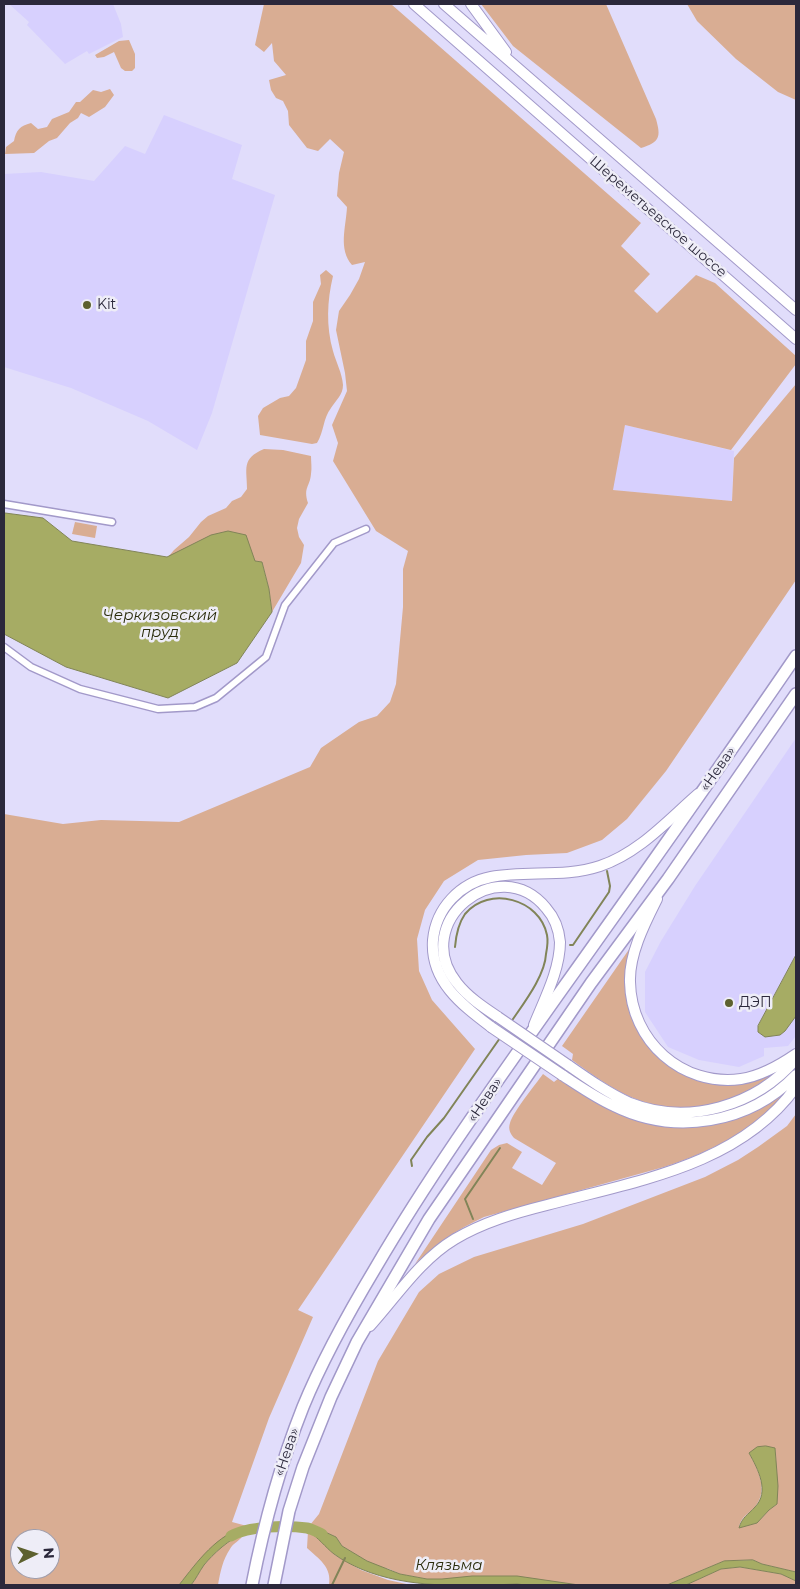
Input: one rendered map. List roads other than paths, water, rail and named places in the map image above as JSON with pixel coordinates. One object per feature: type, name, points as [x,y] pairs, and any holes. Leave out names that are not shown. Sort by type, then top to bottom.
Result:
[{"type":"highway","name":"«Нева»","points":[[252,1585],[267,1514],[282,1464],[320,1369],[347,1315],[409,1210],[530,1034],[796,656]]},
{"type":"highway","name":"«Нева»","points":[[274,1585],[289,1511],[314,1436],[330,1397],[357,1342],[429,1219],[591,983],[668,879],[796,694]]},
{"type":"main road","name":"Шереметьевское шоссе","points":[[414,4],[796,339]]},
{"type":"main road","points":[[444,4],[532,80]]},
{"type":"main road","points":[[471,4],[507,54],[532,80]]},
{"type":"main road","name":"Шереметьевское шоссе","points":[[532,80],[796,310]]},
{"type":"main road","points":[[706,786],[642,842],[617,859],[576,872],[490,877],[479,880],[460,890],[446,904],[435,926],[433,940],[435,966],[448,989],[458,1000],[491,1027],[562,1075],[613,1106],[660,1122],[678,1123],[716,1120],[735,1114],[770,1097],[796,1075]]},
{"type":"main road","points":[[668,879],[647,920],[633,958],[630,980],[632,1004],[647,1037],[657,1050],[675,1065],[689,1073],[708,1079],[742,1079],[759,1075],[796,1054]]},
{"type":"main road","points":[[530,1034],[557,963],[560,941],[553,919],[541,902],[524,891],[504,887],[484,890],[466,899],[450,916],[444,939],[446,962],[456,982],[476,1002],[617,1097],[662,1111],[691,1112],[714,1110],[745,1098],[771,1083],[796,1058]]},
{"type":"main road","points":[[357,1342],[410,1278],[430,1258],[454,1240],[478,1227],[505,1216],[694,1163],[716,1153],[754,1129],[773,1113],[796,1087]]},
{"type":"street","points":[[4,504],[112,522]]},
{"type":"street","points":[[4,647],[31,667],[80,689],[158,709],[195,707],[216,698],[266,658],[285,605],[334,543],[366,528]]},
{"type":"water","name":"Черкизовский пруд","points":[[5,513],[43,518],[72,541],[167,557],[211,535],[228,531],[246,535],[255,561],[262,562],[269,589],[272,612],[237,663],[168,698],[66,667],[4,634]]},
{"type":"water","points":[[796,955],[796,1016],[780,1035],[765,1037],[758,1032],[758,1026]]},
{"type":"water","points":[[757,1447],[775,1448],[778,1486],[777,1504],[757,1523],[739,1528],[762,1494],[759,1473],[749,1453]]},
{"type":"water","points":[[310,1525],[336,1537],[342,1546],[367,1561],[400,1574],[427,1579],[517,1576],[579,1585],[438,1585],[398,1580],[361,1569],[340,1558],[308,1531]]},
{"type":"water","points":[[247,1526],[244,1534],[228,1542],[212,1556],[191,1585],[179,1585],[217,1542],[236,1530]]},
{"type":"water","points":[[753,1560],[796,1572],[796,1581],[781,1574],[740,1567],[721,1569],[686,1585],[667,1585],[724,1561]]},
{"type":"waterway","points":[[570,945],[573,945],[609,892],[610,886],[607,871]]},
{"type":"waterway","points":[[455,947],[461,922],[465,914],[475,905],[487,900],[500,898],[512,900],[535,912],[547,935],[545,962],[533,990],[511,1022]]},
{"type":"waterway","points":[[412,1166],[411,1160],[427,1137],[444,1118],[500,1038]]},
{"type":"waterway","points":[[473,1219],[465,1199],[500,1148]]},
{"type":"waterway","name":"Клязьма","points":[[231,1536],[257,1528],[279,1527],[307,1528],[322,1534]]},
{"type":"waterway","points":[[332,1585],[345,1558]]},
{"type":"place","name":"Kit","points":[[87,305]]},
{"type":"place","name":"ДЭП","points":[[729,1003]]}]
